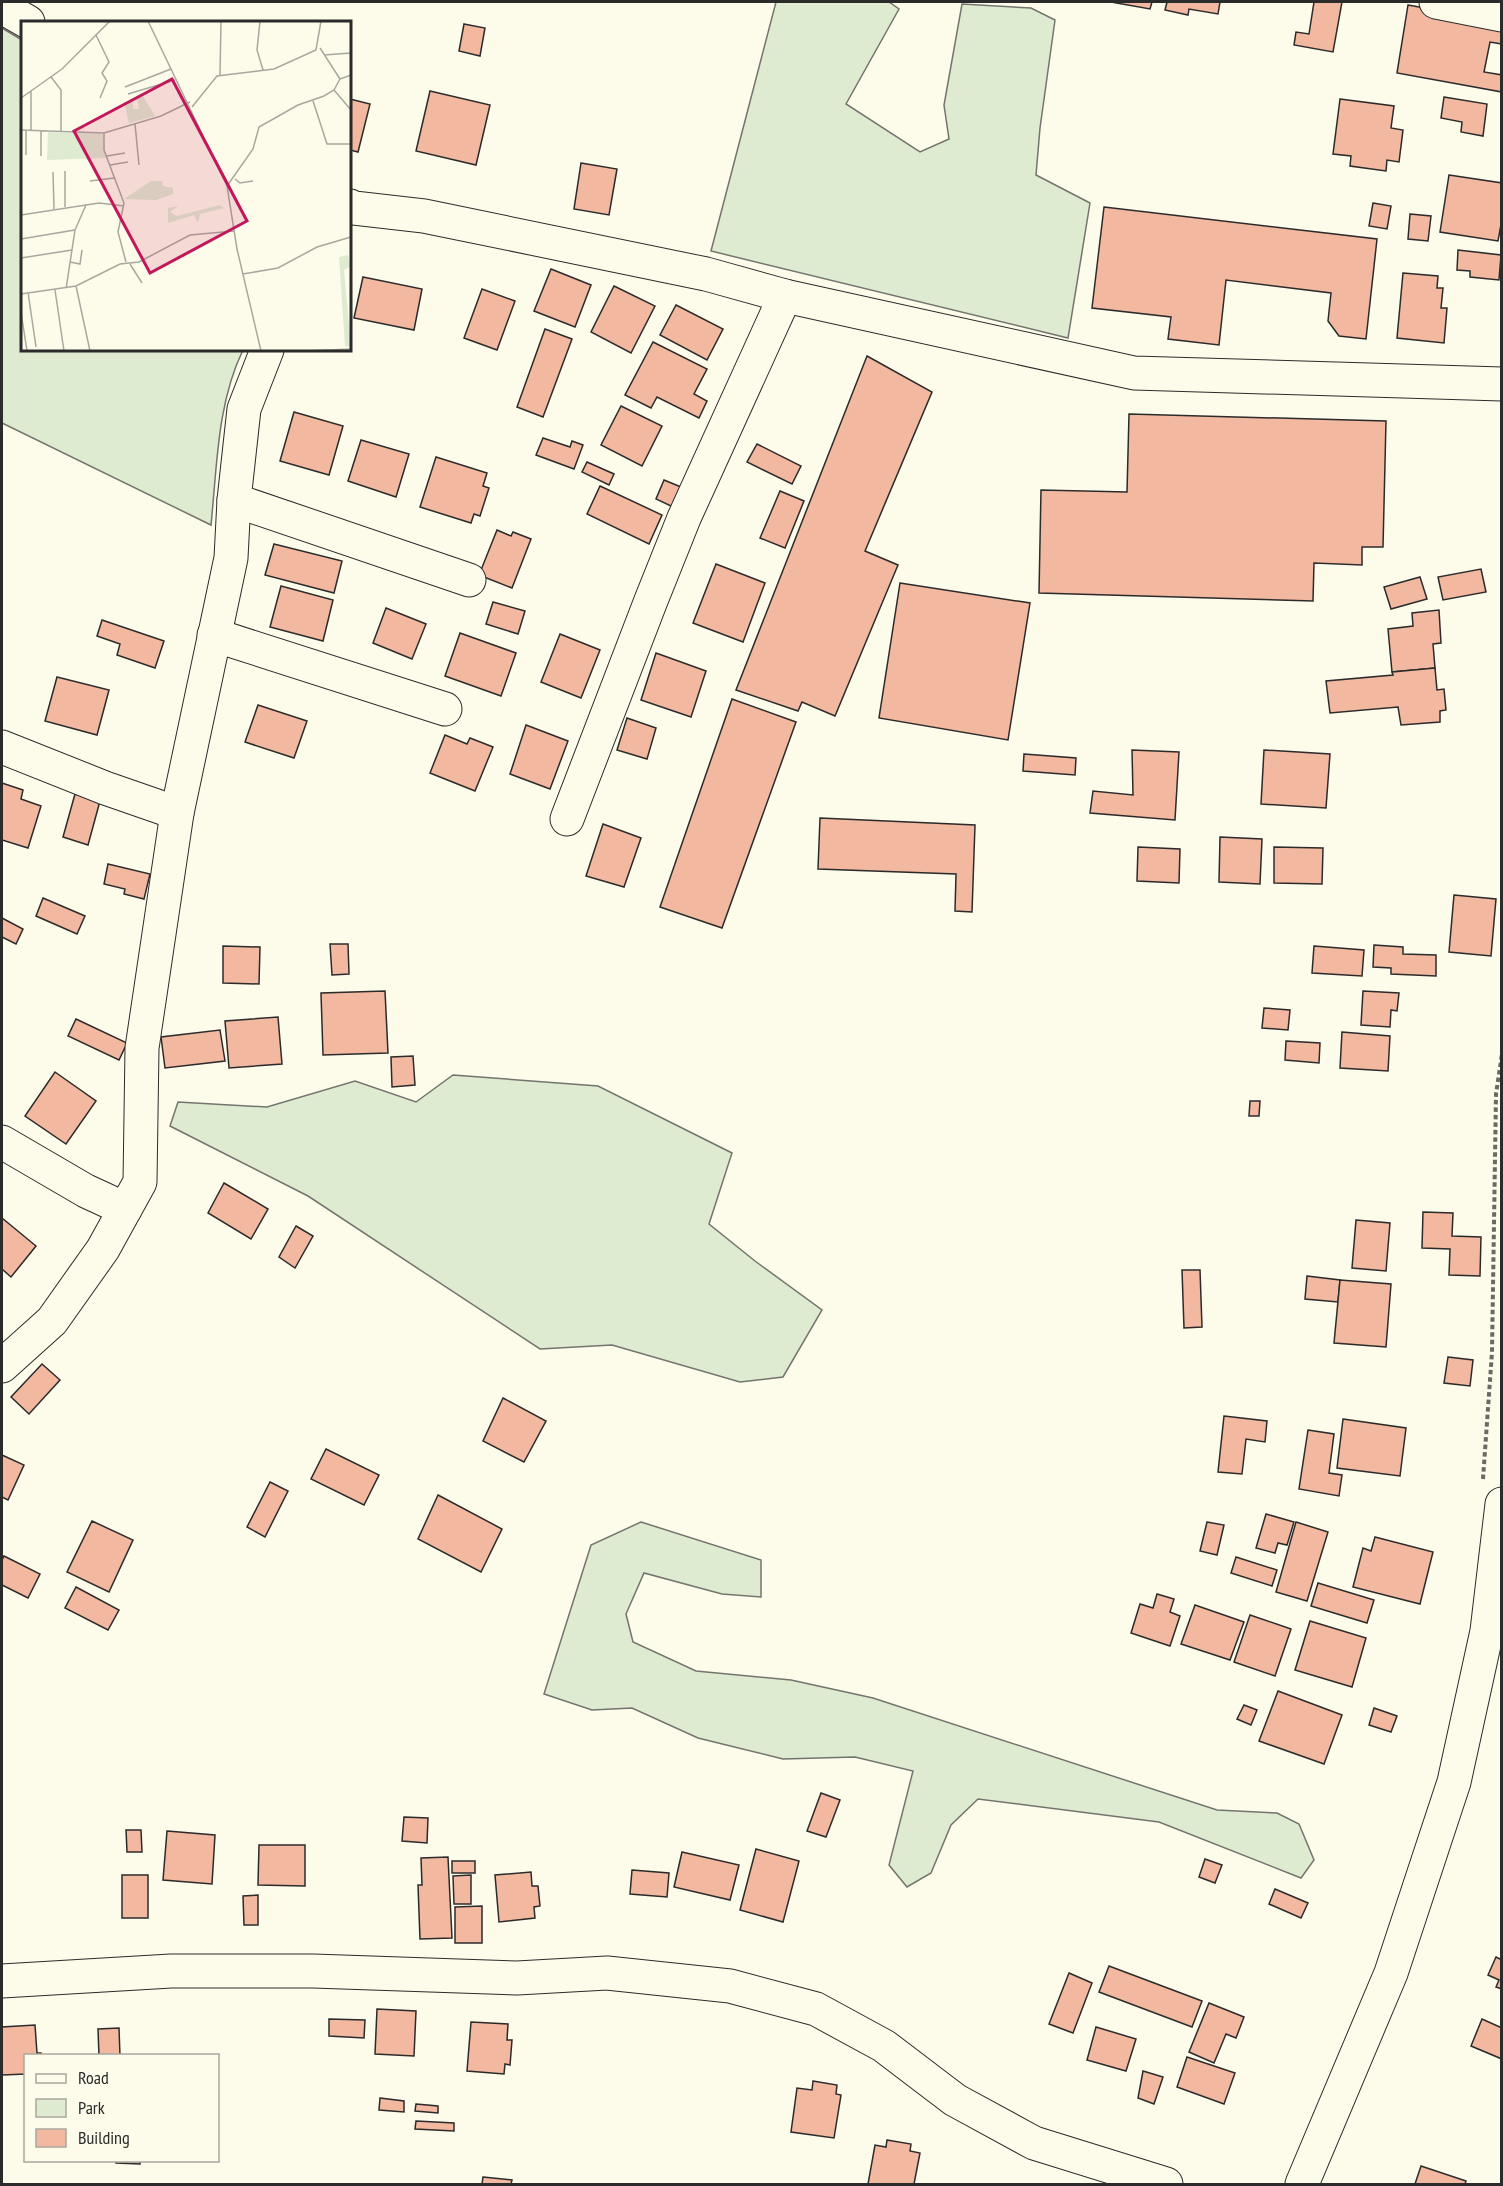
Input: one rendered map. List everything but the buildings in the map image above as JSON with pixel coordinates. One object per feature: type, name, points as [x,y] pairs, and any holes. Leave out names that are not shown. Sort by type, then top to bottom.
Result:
[{"type":"street","points":[[1436,2],[1502,15]]},
{"type":"street","points":[[2,8],[25,21]]},
{"type":"street","points":[[351,210],[424,216],[694,271],[785,296],[1134,374],[1502,384]]},
{"type":"street","points":[[567,819],[684,518],[785,296]]},
{"type":"street","points":[[2,1366],[52,1321],[103,1249],[140,1182],[142,1048],[177,813],[231,558],[234,500],[244,409],[267,351]]},
{"type":"street","points":[[234,500],[469,580]]},
{"type":"street","points":[[214,635],[445,710]]},
{"type":"street","points":[[2,747],[105,788],[177,813]]},
{"type":"street","points":[[2,1142],[87,1191],[125,1209]]},
{"type":"street","points":[[1302,2184],[1391,1973],[1454,1782],[1494,1629],[1492,1492]]},
{"type":"street","points":[[2,1981],[171,1971],[313,1971],[517,1978],[607,1973],[730,1986],[816,2009],[884,2046],[955,2100],[1034,2143],[1166,2184]]},
{"type":"path","points":[[1492,1492],[1496,1094],[1502,1054]]},
{"type":"green space","points":[[776,2],[889,2],[899,9],[846,104],[920,152],[949,139],[944,105],[962,4],[1031,8],[1055,20],[1036,175],[1090,203],[1068,338],[711,251]]},
{"type":"green space","points":[[2,28],[21,39],[21,351],[243,351],[234,370],[223,413],[211,525],[2,423]]},
{"type":"green space","points":[[453,1075],[598,1086],[732,1153],[709,1224],[822,1310],[783,1377],[740,1382],[612,1345],[540,1349],[308,1196],[170,1126],[178,1102],[267,1107],[355,1081],[416,1102]]},
{"type":"green space","points":[[641,1522],[761,1560],[761,1597],[722,1594],[644,1573],[626,1614],[633,1642],[696,1671],[791,1680],[873,1698],[1217,1810],[1277,1813],[1299,1824],[1314,1860],[1301,1878],[1159,1822],[978,1799],[951,1825],[931,1873],[907,1887],[889,1865],[913,1771],[855,1757],[783,1759],[698,1738],[632,1708],[592,1710],[544,1694],[591,1545]]}]
